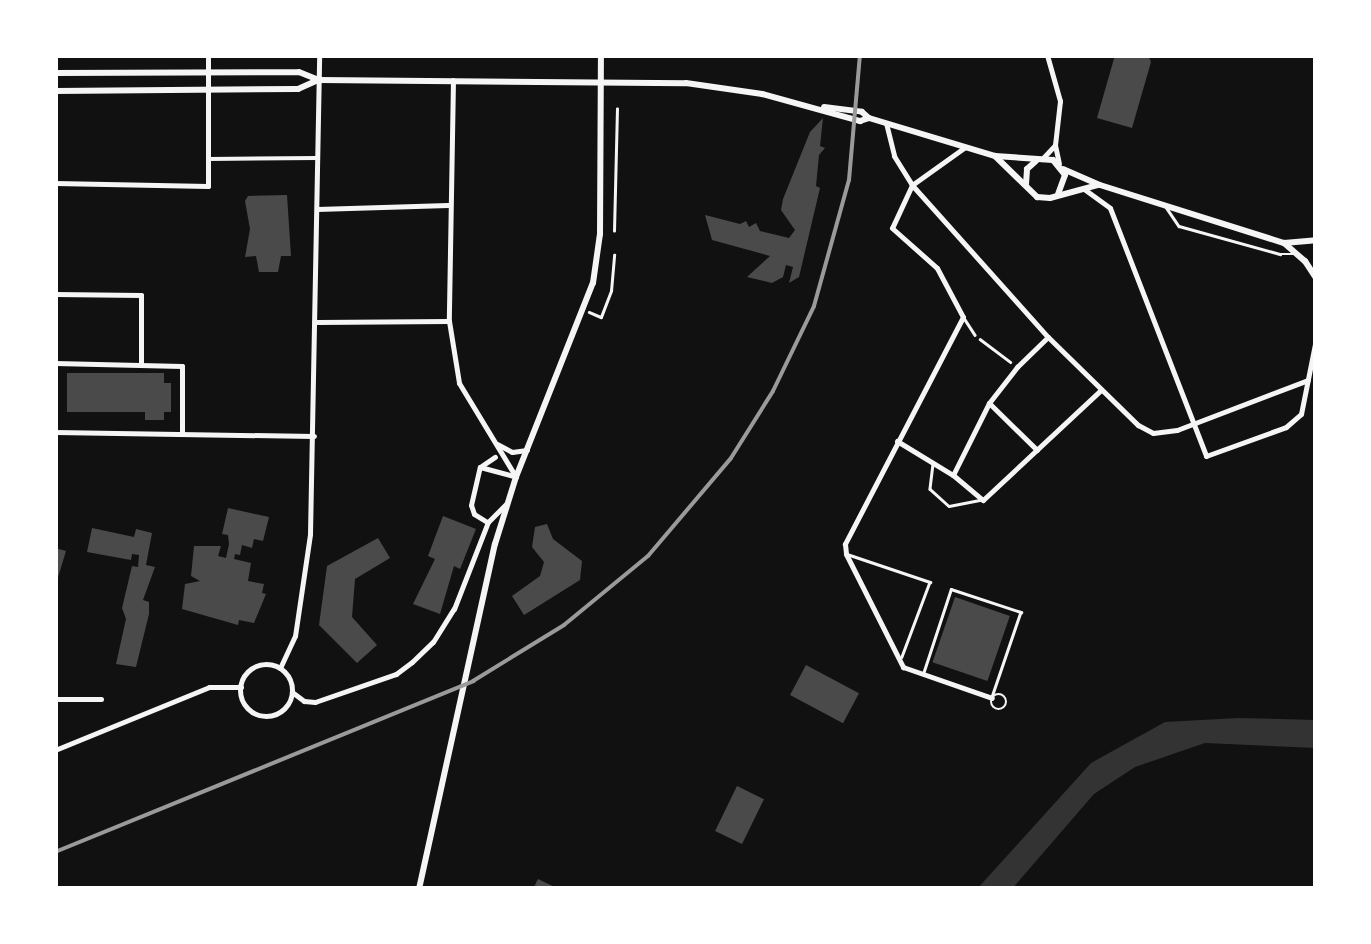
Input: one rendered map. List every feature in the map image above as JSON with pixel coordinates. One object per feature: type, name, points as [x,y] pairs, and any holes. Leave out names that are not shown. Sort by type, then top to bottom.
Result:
[{"type":"street","points":[[55,183],[208,186],[208,55]]},
{"type":"street","points":[[280,668],[295,636],[300,608],[314,436],[319,55]]},
{"type":"street","points":[[419,889],[508,502],[584,311],[596,265],[601,55]]},
{"type":"street","points":[[1047,55],[1060,101],[1055,145],[1064,184],[1058,194]]},
{"type":"street","points":[[55,74],[298,72],[319,80],[602,80],[721,86],[862,112],[869,118],[995,156],[1061,166],[1100,185],[1284,244],[1305,261],[1316,279]]},
{"type":"street","points":[[55,91],[298,89],[319,80]]},
{"type":"street","points":[[453,80],[449,321],[459,383],[516,477]]},
{"type":"street","points":[[886,123],[894,156],[912,185],[1048,337],[1138,425],[1153,433],[1194,423],[1308,380]]},
{"type":"street","points":[[1028,190],[1026,173],[1055,145]]},
{"type":"street","points":[[966,147],[912,185],[892,228],[937,268],[963,317],[845,544],[846,554],[900,662],[922,675],[992,698]]},
{"type":"street","points":[[995,156],[1028,190],[1044,199],[1100,185]]},
{"type":"street","points":[[208,159],[318,158]]},
{"type":"street","points":[[1084,189],[1110,208],[1206,456],[1286,427],[1301,414],[1316,339]]},
{"type":"street","points":[[318,208],[448,205]]},
{"type":"street","points":[[1284,244],[1316,240]]},
{"type":"street","points":[[1305,261],[1316,240]]},
{"type":"street","points":[[55,294],[141,294],[141,365]]},
{"type":"street","points":[[316,322],[449,321]]},
{"type":"street","points":[[953,475],[989,403],[1016,367],[1048,337]]},
{"type":"street","points":[[55,364],[182,366],[182,434]]},
{"type":"street","points":[[897,441],[953,475],[984,500],[1100,390]]},
{"type":"street","points":[[989,403],[1038,450]]},
{"type":"street","points":[[55,432],[314,436]]},
{"type":"street","points":[[495,443],[512,452],[527,450]]},
{"type":"street","points":[[488,522],[474,514],[470,506],[480,467],[495,457]]},
{"type":"street","points":[[480,467],[516,477]]},
{"type":"street","points":[[280,668],[292,692],[304,701],[315,702],[396,674],[433,642],[454,609],[488,522],[508,502]]},
{"type":"street","points":[[280,668],[258,666],[246,674],[240,687],[243,702],[260,716],[282,711],[292,692]]},
{"type":"street","points":[[55,750],[209,686],[240,687]]},
{"type":"street","points":[[55,699],[101,699]]},
{"type":"lane","points":[[1166,206],[1180,226],[1280,254],[1297,254]]},
{"type":"lane","points":[[963,317],[975,335]]},
{"type":"lane","points":[[933,463],[930,489],[949,506],[984,500]]},
{"type":"lane","points":[[846,554],[930,582],[900,662]]},
{"type":"lane","points":[[922,675],[951,589],[1003,606],[1021,612],[992,698]]},
{"type":"path","points":[[614,231],[617,109]]},
{"type":"path","points":[[601,317],[611,290],[614,255]]},
{"type":"path","points":[[975,335],[1016,367]]},
{"type":"shaded area","points":[[1238,718],[1316,720],[1316,748],[1205,743],[1135,767],[1094,794],[1012,889],[977,889],[1091,763],[1165,722]]},
{"type":"building","points":[[1115,55],[1148,55],[1151,62],[1132,128],[1097,118]]},
{"type":"building","points":[[823,118],[820,146],[825,148],[819,155],[816,186],[820,188],[799,277],[789,283],[793,267],[786,265],[783,277],[772,283],[747,277],[770,256],[712,240],[705,215],[740,224],[746,221],[749,227],[756,223],[760,231],[789,238],[795,230],[781,210],[783,199],[810,132]]},
{"type":"building","points":[[287,195],[291,256],[281,256],[278,272],[259,272],[256,256],[245,257],[250,229],[245,201],[248,196]]},
{"type":"building","points":[[67,373],[164,373],[164,383],[171,383],[171,412],[164,412],[164,420],[145,420],[145,412],[67,412]]},
{"type":"building","points":[[228,508],[269,517],[263,541],[254,539],[252,548],[242,545],[240,555],[235,554],[234,559],[251,563],[248,581],[264,584],[262,593],[266,594],[254,623],[239,620],[238,625],[182,609],[185,584],[200,581],[191,576],[194,546],[221,546],[218,556],[226,558],[228,535],[222,534]]},
{"type":"building","points":[[443,516],[476,529],[460,569],[454,566],[440,614],[413,604],[435,559],[428,556]]},
{"type":"building","points":[[547,524],[553,539],[582,561],[580,580],[524,615],[512,596],[540,576],[544,562],[532,547],[535,527]]},
{"type":"building","points":[[92,528],[134,537],[136,529],[152,533],[146,565],[155,567],[143,600],[149,602],[149,614],[136,667],[116,664],[126,619],[122,608],[132,566],[138,567],[139,555],[132,554],[131,560],[87,552]]},
{"type":"building","points":[[378,538],[390,558],[355,579],[352,617],[377,645],[357,663],[319,625],[327,566]]},
{"type":"building","points":[[55,548],[66,551],[56,584],[55,584]]},
{"type":"building","points":[[955,597],[1010,616],[987,681],[933,662]]},
{"type":"building","points":[[806,665],[859,693],[843,723],[790,695]]},
{"type":"building","points":[[737,786],[764,799],[742,844],[715,831]]},
{"type":"building","points":[[538,879],[559,889],[533,889]]},
{"type":"railway","points":[[55,852],[473,681],[564,625],[648,556],[731,458],[773,391],[814,306],[849,180],[860,55]]}]
